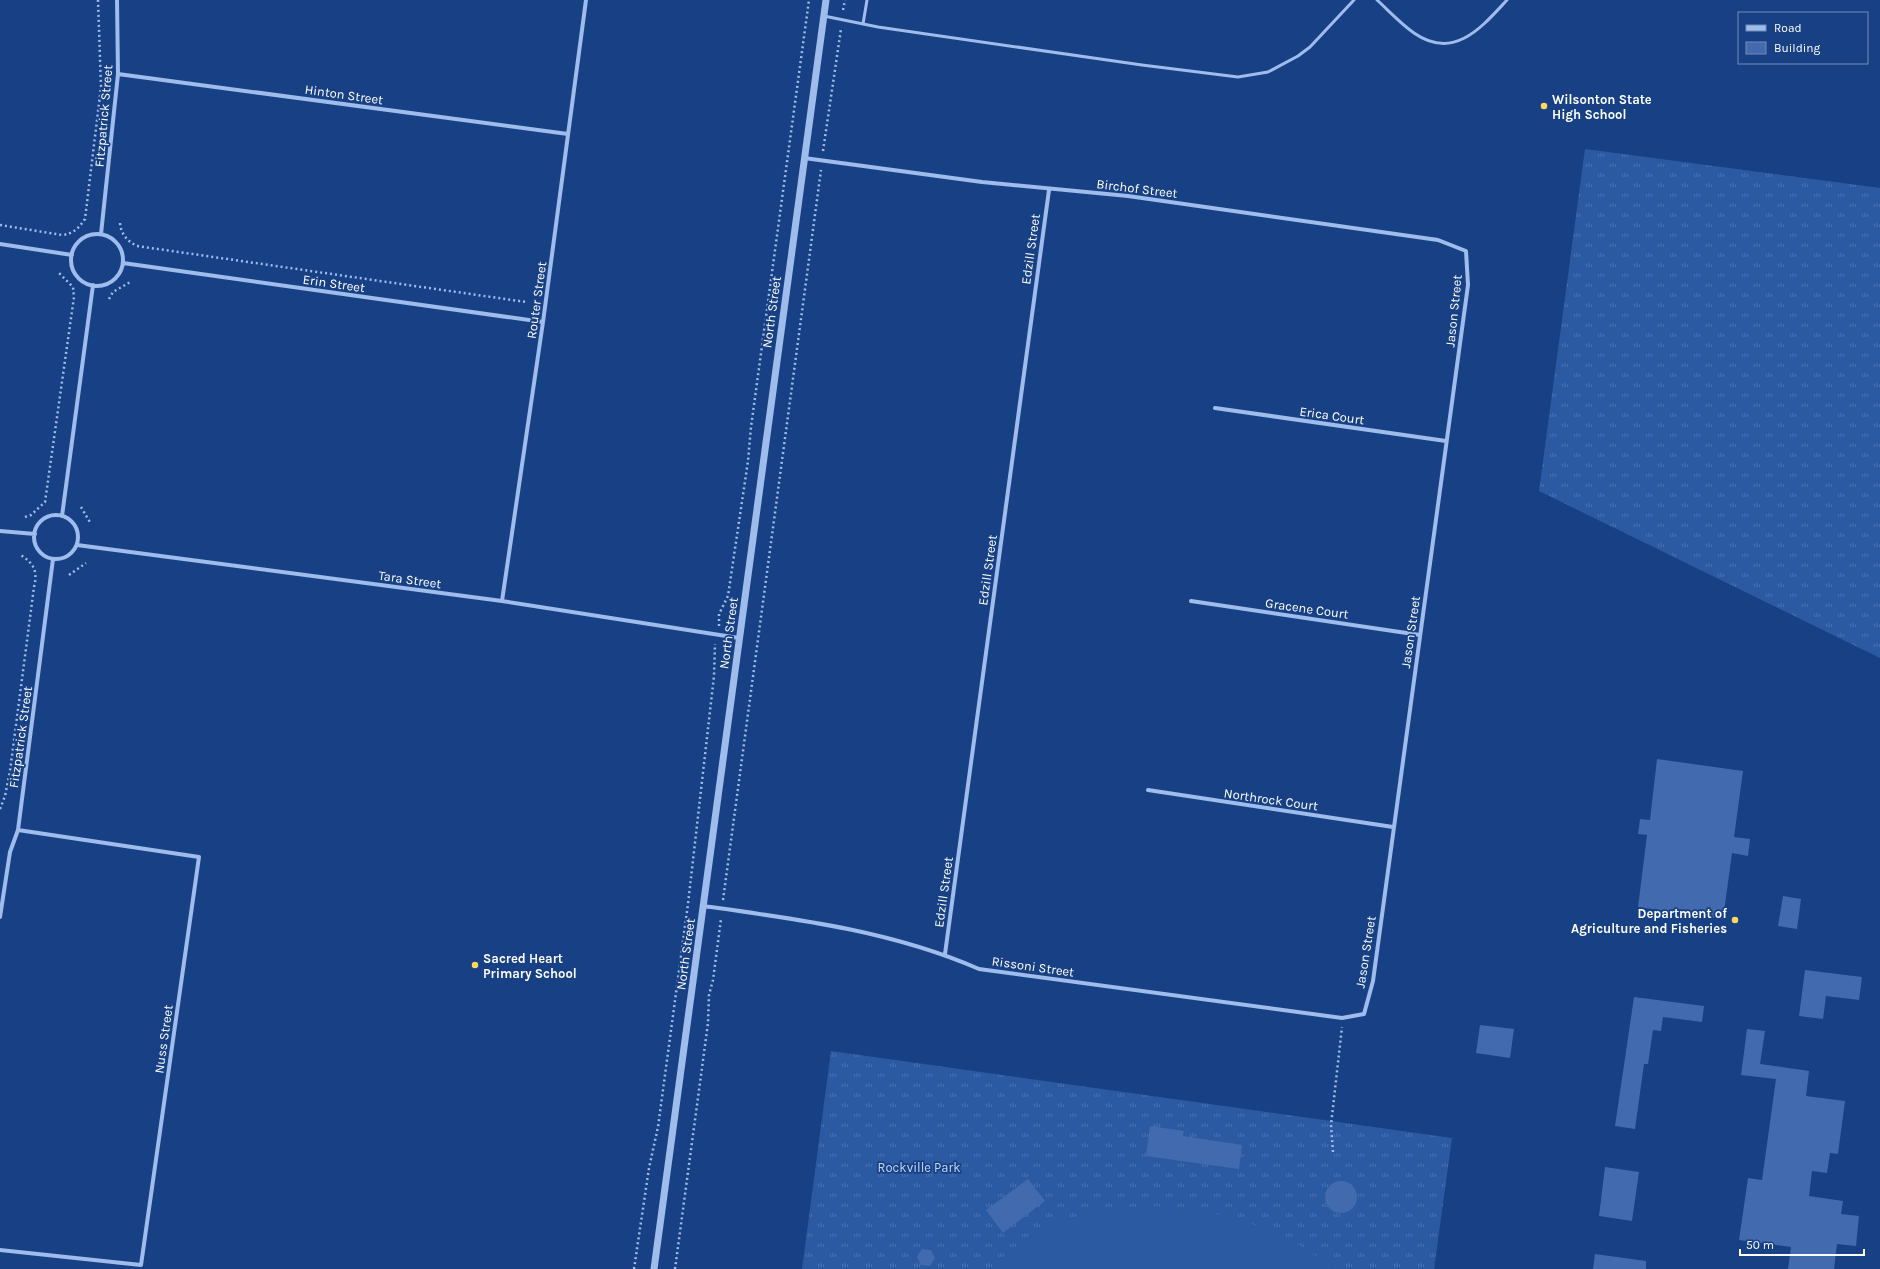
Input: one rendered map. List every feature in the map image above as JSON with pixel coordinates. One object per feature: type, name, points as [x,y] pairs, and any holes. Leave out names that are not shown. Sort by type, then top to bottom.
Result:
[{"type":"street","name":"Fitzpatrick Street","points":[[101,234],[118,74],[117,0]]},
{"type":"street","name":"Router Street","points":[[502,601],[544,322],[586,0]]},
{"type":"street","name":"North Street","points":[[654,1269],[826,0]]},
{"type":"street","name":"Hinton Street","points":[[118,74],[568,134]]},
{"type":"street","name":"Birchof Street","points":[[804,158],[1048,190],[1128,196],[1438,240],[1466,251]]},
{"type":"street","name":"Edzill Street","points":[[945,954],[1048,190]]},
{"type":"street","points":[[101,234],[115,241],[122,255],[123,263],[120,271],[112,280],[101,285],[93,285],[86,283],[76,274],[72,262],[72,255],[74,249],[82,239],[88,235],[101,234]]},
{"type":"street","points":[[0,244],[72,255]]},
{"type":"street","name":"Jason Street","points":[[1364,1014],[1373,980],[1392,827],[1468,285],[1466,251]]},
{"type":"street","name":"Erin Street","points":[[123,263],[544,322]]},
{"type":"street","points":[[62,516],[93,285]]},
{"type":"street","name":"Erica Court","points":[[1215,408],[1446,441]]},
{"type":"street","points":[[54,515],[62,516],[74,524],[78,538],[77,545],[68,556],[53,559],[47,557],[37,548],[35,534],[41,521],[54,515]]},
{"type":"street","points":[[0,531],[35,534]]},
{"type":"street","name":"Tara Street","points":[[77,545],[502,601],[739,638]]},
{"type":"street","name":"Fitzpatrick Street","points":[[0,917],[10,852],[18,830],[53,559]]},
{"type":"street","name":"Gracene Court","points":[[1191,601],[1420,635]]},
{"type":"street","name":"Northrock Court","points":[[1148,790],[1392,827]]},
{"type":"street","name":"Nuss Street","points":[[0,1250],[141,1265],[199,857],[18,830]]},
{"type":"street","name":"Rissoni Street","points":[[703,906],[836,926],[945,954],[979,968],[1342,1018],[1364,1014]]},
{"type":"lane","points":[[863,24],[866,0]]},
{"type":"lane","points":[[824,16],[863,24],[1150,66],[1238,77],[1268,72],[1298,56],[1310,47],[1354,0]]},
{"type":"lane","points":[[1377,0],[1414,33],[1425,39],[1446,43],[1463,41],[1471,36],[1507,0]]},
{"type":"path","points":[[0,225],[70,234],[81,225],[85,218],[101,87],[98,0]]},
{"type":"path","points":[[675,1269],[708,1023],[709,995],[713,980],[822,160],[845,0]]},
{"type":"path","points":[[120,223],[120,230],[129,242],[137,246],[526,302]]},
{"type":"path","points":[[25,517],[31,515],[45,502],[74,297],[73,288],[58,272]]},
{"type":"path","points":[[109,299],[113,292],[132,281]]},
{"type":"path","points":[[81,507],[92,524]]},
{"type":"path","points":[[0,810],[5,796],[10,771],[34,587],[37,576],[36,571],[25,558],[19,554]]},
{"type":"path","points":[[69,575],[86,563]]},
{"type":"path","points":[[1333,1152],[1331,1125],[1343,1031],[1342,1018]]},
{"type":"green space","points":[[1585,149],[1880,188],[1880,658],[1539,491]]},
{"type":"green space","name":"Rockville Park","points":[[831,1051],[1452,1138],[1434,1269],[802,1269]]},
{"type":"green space","points":[[1147,1206],[1197,1210],[1246,1222],[1269,1230],[1291,1241],[1313,1254],[1333,1269],[991,1269],[1024,1241],[1043,1230],[1063,1222],[1104,1211]]},
{"type":"building","points":[[1657,759],[1743,771],[1734,837],[1750,839],[1748,856],[1732,853],[1723,919],[1638,907],[1647,835],[1638,834],[1640,819],[1650,820]]},
{"type":"building","points":[[1783,896],[1801,899],[1797,929],[1778,926]]},
{"type":"building","points":[[1805,970],[1862,977],[1859,1000],[1826,996],[1823,1019],[1799,1016]]},
{"type":"building","points":[[1634,997],[1704,1006],[1702,1022],[1663,1017],[1661,1031],[1653,1030],[1648,1064],[1644,1064],[1635,1129],[1615,1126]]},
{"type":"building","points":[[1480,1025],[1514,1029],[1510,1058],[1476,1053]]},
{"type":"building","points":[[1747,1029],[1765,1031],[1760,1064],[1809,1071],[1806,1096],[1845,1101],[1838,1154],[1830,1153],[1827,1173],[1812,1171],[1809,1196],[1843,1201],[1841,1214],[1859,1216],[1856,1246],[1837,1244],[1834,1269],[1788,1269],[1791,1247],[1739,1240],[1748,1178],[1762,1180],[1776,1079],[1741,1075]]},
{"type":"building","points":[[1150,1126],[1184,1131],[1183,1136],[1242,1145],[1239,1169],[1146,1156]]},
{"type":"building","points":[[1605,1167],[1639,1172],[1632,1221],[1599,1216]]},
{"type":"building","points":[[1028,1179],[1045,1201],[1003,1233],[986,1210]]},
{"type":"building","points":[[1338,1181],[1344,1181],[1354,1188],[1357,1197],[1356,1203],[1350,1210],[1344,1213],[1338,1213],[1328,1206],[1325,1200],[1325,1194],[1332,1184]]},
{"type":"building","points":[[922,1249],[931,1250],[935,1258],[930,1266],[921,1265],[917,1257]]},
{"type":"building","points":[[1595,1254],[1646,1261],[1646,1269],[1593,1269]]},
{"type":"place","name":"Wilsonton State High School","points":[[1544,106]]},
{"type":"place","name":"Department of Agriculture and Fisheries","points":[[1735,920]]},
{"type":"place","name":"Sacred Heart Primary School","points":[[475,965]]}]
